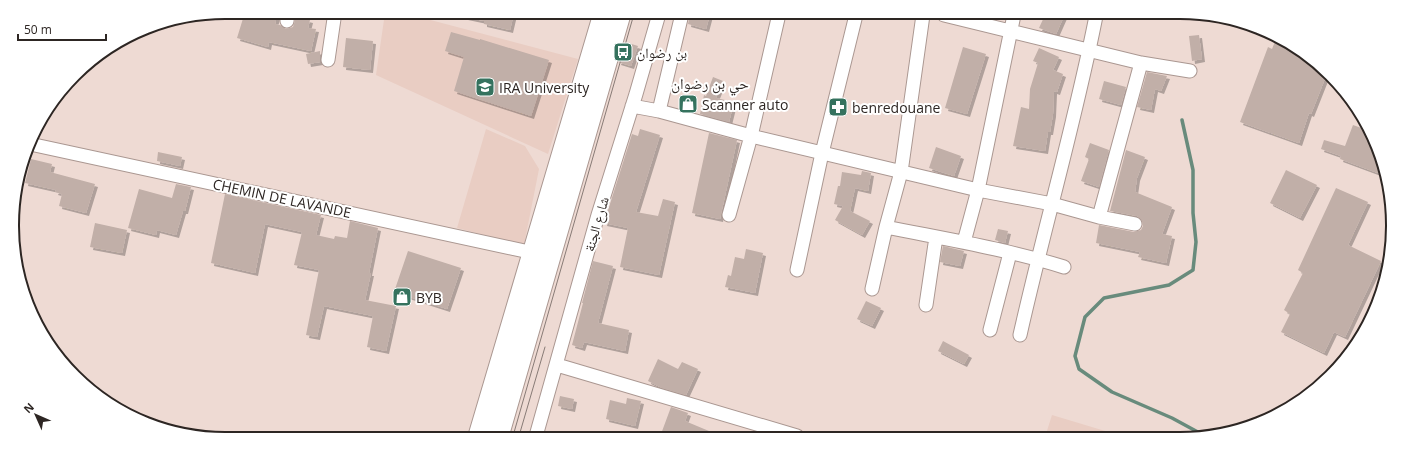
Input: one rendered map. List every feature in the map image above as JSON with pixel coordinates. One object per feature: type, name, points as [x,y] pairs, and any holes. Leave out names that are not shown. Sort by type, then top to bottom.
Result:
[{"type":"main road","points":[[479,432],[534,253],[603,19]]},
{"type":"main road","points":[[499,432],[619,19]]},
{"type":"street","points":[[328,60],[334,19]]},
{"type":"street","name":"شارع الجنة","points":[[537,432],[598,215],[658,19]]},
{"type":"street","points":[[659,111],[681,19]]},
{"type":"street","points":[[729,214],[751,136],[778,19]]},
{"type":"street","points":[[797,270],[822,153],[855,19]]},
{"type":"street","points":[[872,289],[886,227],[901,172],[922,19]]},
{"type":"street","points":[[960,19],[1141,63],[1190,71]]},
{"type":"street","points":[[964,242],[978,190],[1013,19]]},
{"type":"street","points":[[1020,335],[1037,259],[1052,204],[1089,51],[1095,19]]},
{"type":"street","points":[[1099,217],[1141,63]]},
{"type":"street","points":[[632,106],[659,111],[751,136],[901,172],[978,190],[1052,204],[1099,217],[1135,224]]},
{"type":"street","name":"CHEMIN DE LAVANDE","points":[[35,145],[534,253]]},
{"type":"street","points":[[886,227],[964,242],[1037,259],[1064,267]]},
{"type":"street","points":[[926,305],[936,237]]},
{"type":"street","points":[[990,330],[1010,253]]},
{"type":"street","points":[[557,365],[784,432]]},
{"type":"shaded area","name":"IRA University","points":[[384,19],[427,19],[578,59],[548,154],[376,75]]},
{"type":"shaded area","points":[[486,129],[525,146],[539,169],[524,245],[457,228]]},
{"type":"shaded area","points":[[1052,415],[1108,432],[1047,432]]},
{"type":"building","points":[[243,19],[276,19],[275,24],[286,29],[293,27],[295,19],[305,19],[310,20],[308,28],[316,29],[311,51],[269,42],[268,47],[237,38]]},
{"type":"building","points":[[474,19],[513,19],[510,30],[484,24],[484,21]]},
{"type":"building","points":[[689,19],[709,19],[706,29],[688,24]]},
{"type":"building","points":[[1043,19],[1063,19],[1056,34],[1039,28]]},
{"type":"building","points":[[451,32],[480,39],[549,60],[531,116],[454,91],[464,57],[445,51]]},
{"type":"building","points":[[1199,35],[1202,59],[1192,61],[1189,36]]},
{"type":"building","points":[[346,38],[373,41],[370,70],[343,67]]},
{"type":"building","points":[[625,42],[638,46],[631,66],[618,62]]},
{"type":"building","points":[[1275,42],[1294,54],[1325,78],[1311,114],[1309,113],[1299,143],[1240,122],[1268,47],[1272,49]]},
{"type":"building","points":[[963,47],[986,54],[967,114],[945,108]]},
{"type":"building","points":[[1039,48],[1059,57],[1053,70],[1063,74],[1057,92],[1054,91],[1053,114],[1045,151],[1013,146],[1021,107],[1029,109],[1030,89],[1038,63],[1033,61]]},
{"type":"building","points":[[320,51],[320,62],[308,64],[306,54]]},
{"type":"building","points":[[1147,72],[1167,76],[1161,91],[1155,89],[1151,110],[1137,107]]},
{"type":"building","points":[[713,77],[723,81],[716,98],[734,102],[729,122],[700,114],[704,95],[706,96]]},
{"type":"building","points":[[1104,81],[1126,87],[1121,105],[1099,99]]},
{"type":"building","points":[[1353,125],[1362,128],[1370,146],[1379,174],[1340,159],[1341,156],[1321,149],[1324,140],[1345,146]]},
{"type":"building","points":[[640,129],[660,135],[636,212],[658,216],[663,199],[675,202],[659,275],[620,267],[628,228],[604,223],[632,134],[638,136]]},
{"type":"building","points":[[709,133],[737,140],[720,219],[692,213]]},
{"type":"building","points":[[1090,143],[1109,150],[1099,187],[1081,181],[1089,159],[1085,157]]},
{"type":"building","points":[[936,147],[961,156],[954,176],[929,168]]},
{"type":"building","points":[[1126,150],[1145,157],[1137,178],[1135,192],[1172,207],[1162,234],[1172,236],[1166,263],[1138,257],[1140,252],[1096,243],[1099,225],[1134,232],[1141,230],[1143,226],[1142,221],[1137,216],[1110,211]]},
{"type":"building","points":[[158,152],[182,157],[180,166],[157,161]]},
{"type":"building","points":[[31,159],[52,164],[50,172],[95,184],[86,213],[59,206],[62,194],[55,192],[56,190],[25,183]]},
{"type":"building","points":[[1286,170],[1317,185],[1300,218],[1270,203]]},
{"type":"building","points":[[862,171],[871,173],[868,191],[855,188],[850,211],[870,221],[862,235],[835,220],[843,206],[834,204],[838,186],[840,186],[842,172],[861,175]]},
{"type":"building","points":[[176,184],[191,187],[185,211],[183,211],[176,235],[157,230],[156,235],[128,228],[139,189],[172,198]]},
{"type":"building","points":[[1336,188],[1368,202],[1348,245],[1381,261],[1345,337],[1334,332],[1324,353],[1281,332],[1290,314],[1284,310],[1303,273],[1298,270]]},
{"type":"building","points":[[225,194],[321,215],[316,235],[334,239],[335,236],[347,238],[350,221],[378,228],[365,300],[396,306],[386,351],[367,347],[373,316],[324,306],[317,337],[306,335],[319,270],[294,265],[302,232],[265,224],[255,273],[211,263]]},
{"type":"building","points":[[95,223],[127,230],[122,253],[90,247]]},
{"type":"building","points":[[998,229],[1008,231],[1005,243],[995,240]]},
{"type":"building","points":[[943,246],[964,251],[960,266],[940,262]]},
{"type":"building","points":[[746,249],[763,253],[755,293],[725,287],[728,275],[731,276],[735,257],[744,259]]},
{"type":"building","points":[[408,251],[461,268],[447,309],[394,292]]},
{"type":"building","points":[[593,261],[613,266],[598,323],[629,330],[625,351],[584,342],[582,348],[572,345]]},
{"type":"building","points":[[866,301],[881,308],[872,326],[857,319]]},
{"type":"building","points":[[943,341],[969,355],[964,364],[938,351]]},
{"type":"building","points":[[658,359],[678,369],[682,362],[698,369],[686,395],[662,388],[648,381]]},
{"type":"building","points":[[560,396],[574,399],[572,409],[558,406]]},
{"type":"building","points":[[627,398],[641,401],[635,426],[606,419],[610,400],[626,404]]},
{"type":"building","points":[[671,407],[688,413],[685,421],[711,432],[662,432]]},
{"type":"waterway","points":[[1182,120],[1193,170],[1193,213],[1196,242],[1193,270],[1169,285],[1104,298],[1085,317],[1075,356],[1079,369],[1112,392],[1172,418],[1197,431]]},
{"type":"tram line","points":[[514,432],[633,19]]},
{"type":"tram line","points":[[520,432],[545,347]]},
{"type":"place","name":"بن رضوان","points":[[623,52]]},
{"type":"place","name":"IRA University","points":[[485,87]]},
{"type":"place","name":"Scanner auto","points":[[688,104]]},
{"type":"place","name":"benredouane","points":[[838,107]]},
{"type":"place","name":"BYB","points":[[402,297]]},
{"type":"district","name":"حي بن رضوان","points":[[710,83]]}]
